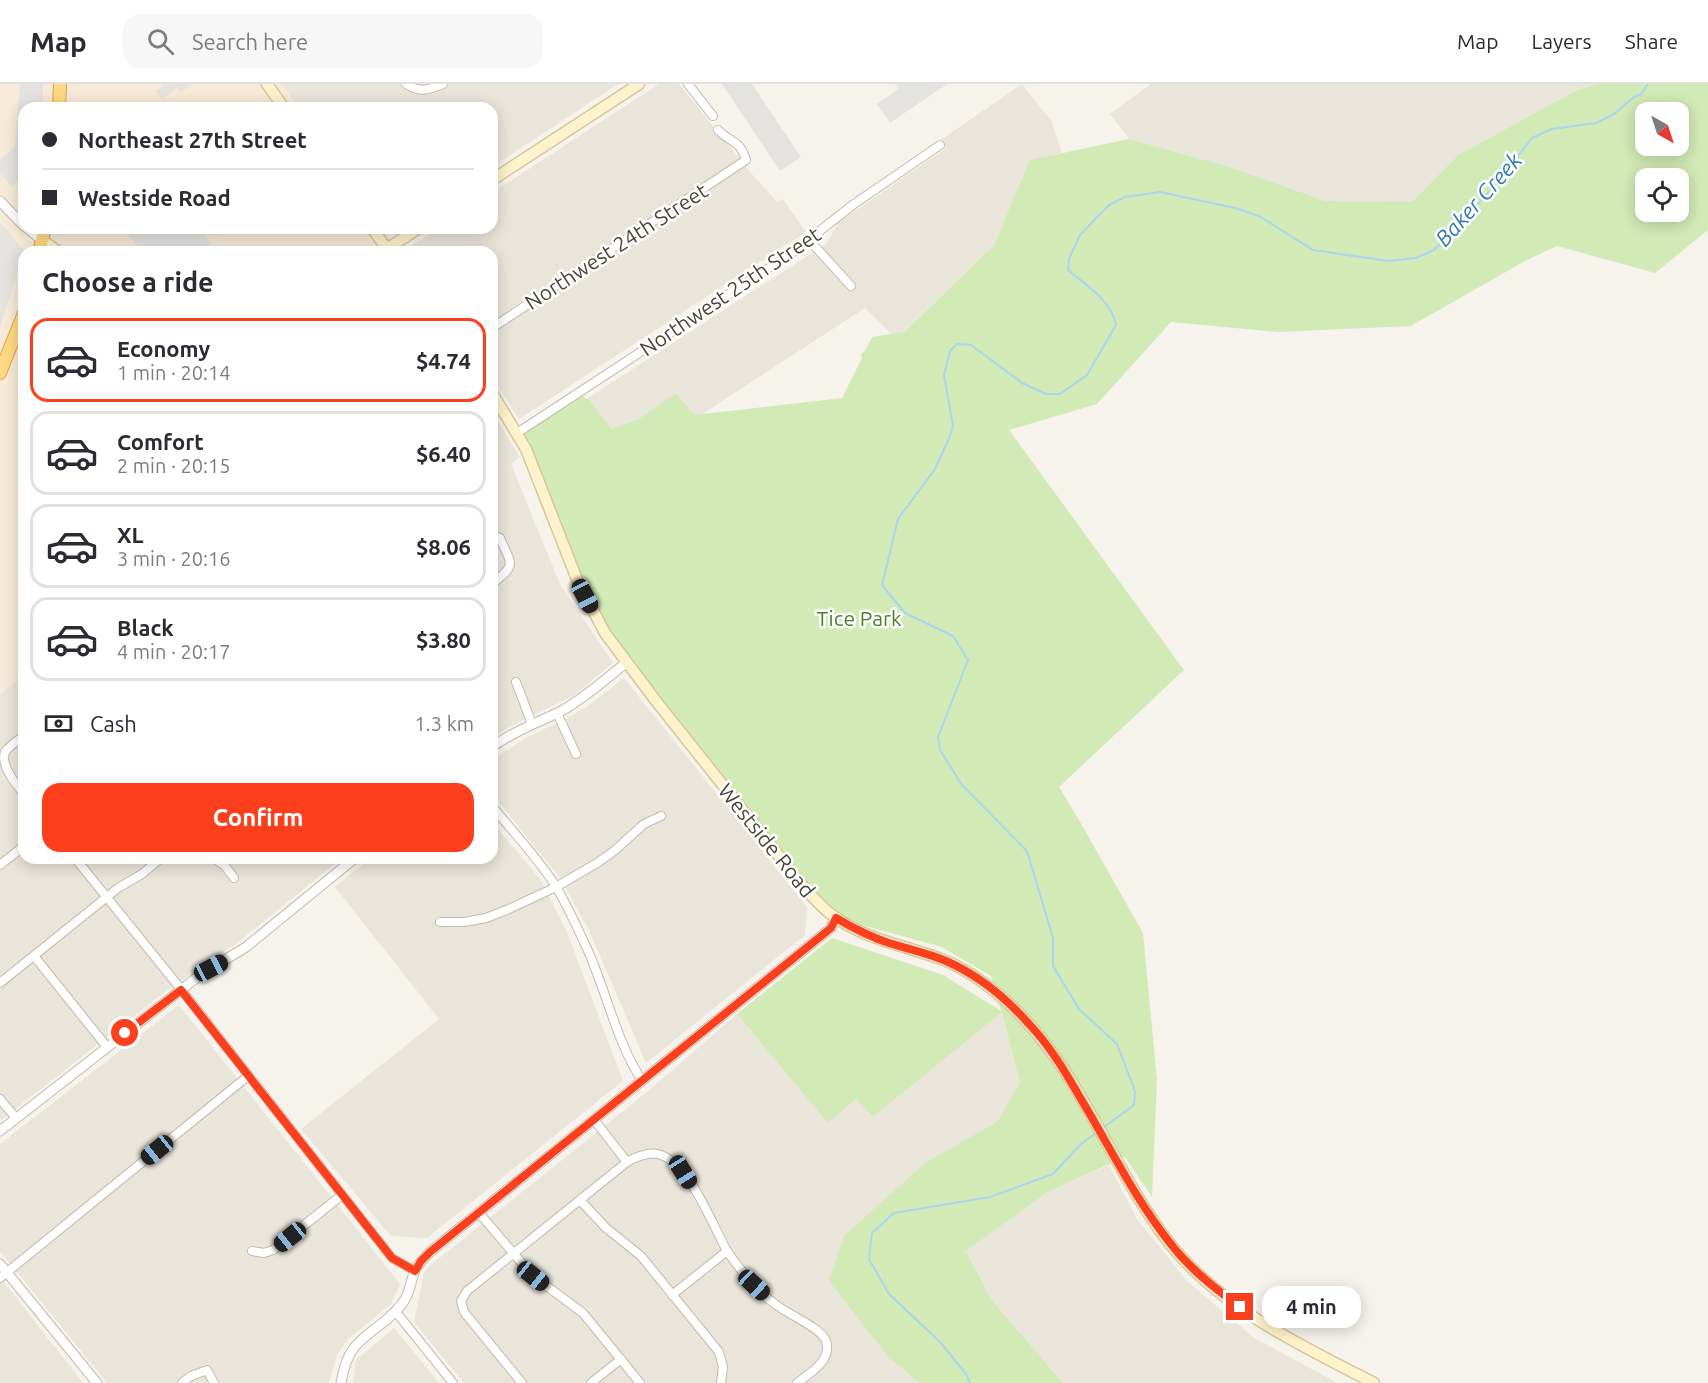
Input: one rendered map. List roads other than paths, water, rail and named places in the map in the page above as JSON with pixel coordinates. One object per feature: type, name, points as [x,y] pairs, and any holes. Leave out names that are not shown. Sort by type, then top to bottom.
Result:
[{"type":"highway","points":[[59,102],[60,84]]},
{"type":"highway","points":[[0,373],[18,328]]},
{"type":"main road","points":[[498,176],[639,84]]},
{"type":"main road","points":[[270,85],[280,102]]},
{"type":"main road","points":[[393,246],[410,234]]},
{"type":"main road","name":"Westside Road","points":[[498,403],[517,433],[536,471],[585,596],[605,633],[793,874],[821,906],[852,928],[874,938],[945,960],[975,976],[1005,1000],[1030,1024],[1049,1047],[1145,1208],[1181,1257],[1215,1289],[1240,1307],[1317,1354],[1374,1383]]},
{"type":"street","points":[[406,84],[418,91],[429,90],[443,84]]},
{"type":"street","points":[[688,84],[713,116]]},
{"type":"street","name":"Northwest 24th Street","points":[[498,324],[746,160],[737,142],[718,130]]},
{"type":"street","name":"Northwest 25th Street","points":[[517,433],[810,241],[854,204],[940,145]]},
{"type":"street","points":[[0,201],[18,220]]},
{"type":"street","points":[[810,241],[851,286]]},
{"type":"street","points":[[498,537],[511,563],[509,570],[498,579]]},
{"type":"street","points":[[498,743],[516,731],[557,713],[580,699],[627,662]]},
{"type":"street","points":[[516,681],[532,724]]},
{"type":"street","points":[[557,713],[576,754]]},
{"type":"street","points":[[18,741],[4,752],[3,759],[6,772],[18,787]]},
{"type":"street","points":[[498,814],[556,887],[584,942],[602,983],[630,1062],[642,1082]]},
{"type":"street","points":[[440,922],[464,922],[486,918],[556,887],[597,863],[644,824],[661,816]]},
{"type":"street","points":[[0,865],[18,851]]},
{"type":"street","points":[[80,864],[392,1258],[415,1271]]},
{"type":"street","points":[[0,983],[107,897],[154,864]]},
{"type":"street","points":[[222,864],[234,878]]},
{"type":"street","points":[[0,1131],[200,975],[250,944],[343,864]]},
{"type":"street","points":[[341,1383],[345,1363],[352,1349],[396,1312],[405,1300],[415,1271],[430,1252],[831,928],[836,918]]},
{"type":"street","points":[[34,956],[107,1047]]},
{"type":"street","points":[[3,1275],[248,1076]]},
{"type":"street","points":[[0,1099],[16,1118]]},
{"type":"street","points":[[595,1120],[627,1162]]},
{"type":"street","points":[[522,1383],[464,1312],[461,1301],[466,1291],[627,1162],[640,1155],[655,1153],[676,1163],[683,1172],[701,1200],[727,1251],[754,1285],[774,1303],[820,1331],[826,1339],[828,1351],[825,1358],[818,1367],[797,1383]]},
{"type":"street","points":[[252,1251],[264,1253],[273,1251],[342,1195]]},
{"type":"street","points":[[580,1200],[605,1227],[641,1256],[719,1353],[723,1367],[721,1383]]},
{"type":"street","points":[[479,1213],[533,1276],[583,1313],[640,1383]]},
{"type":"street","points":[[672,1295],[727,1251]]},
{"type":"street","points":[[0,1264],[3,1275],[97,1383]]},
{"type":"street","points":[[396,1312],[453,1383]]},
{"type":"street","points":[[591,1383],[621,1359]]},
{"type":"street","points":[[182,1383],[191,1376],[207,1370],[214,1383]]},
{"type":"waterway","name":"Baker Creek","points":[[1103,1128],[1134,1105],[1135,1091],[1117,1044],[1079,1009],[1053,966],[1053,938],[1027,851],[962,785],[940,750],[938,737],[968,660],[953,636],[905,613],[882,585],[898,519],[935,469],[953,426],[944,375],[950,351],[957,344],[971,345],[1022,383],[1046,394],[1060,394],[1087,375],[1116,325],[1114,316],[1104,301],[1068,270],[1069,259],[1080,235],[1109,205],[1125,197],[1160,192],[1235,208],[1259,216],[1313,250],[1388,261],[1416,258],[1434,250],[1494,187],[1532,138],[1552,129],[1596,123],[1614,114],[1641,94],[1648,84]]},
{"type":"waterway","name":"Baker Creek","points":[[970,1383],[966,1374],[940,1342],[889,1294],[869,1259],[872,1233],[894,1213],[990,1197],[1053,1174],[1081,1144],[1096,1133]]},
{"type":"park label","name":"Tice Park","points":[[859,618]]}]
